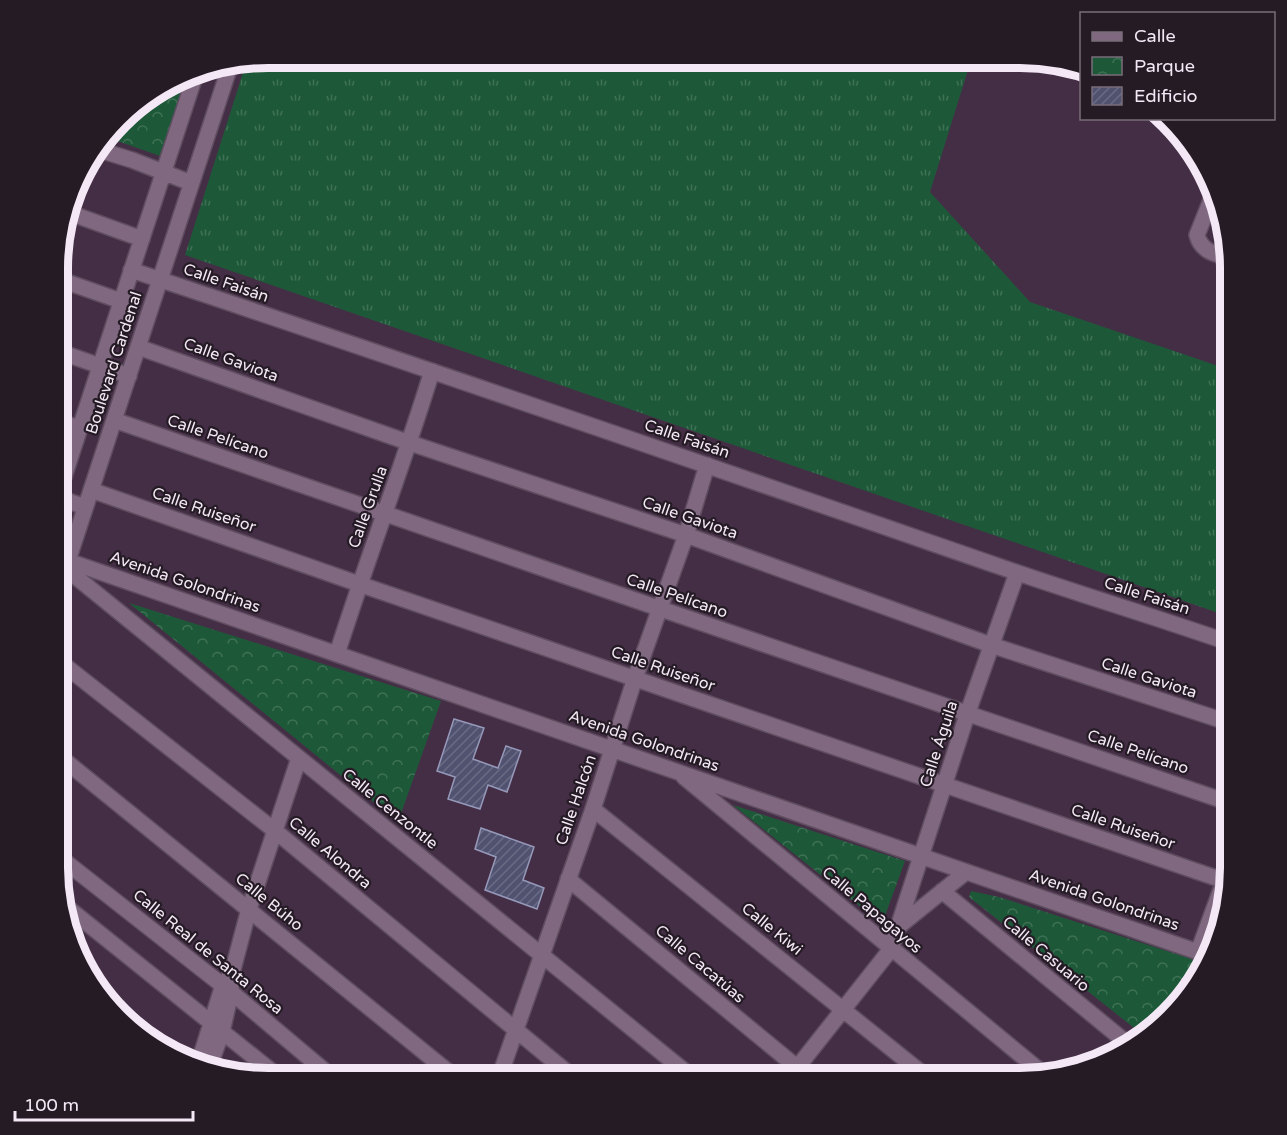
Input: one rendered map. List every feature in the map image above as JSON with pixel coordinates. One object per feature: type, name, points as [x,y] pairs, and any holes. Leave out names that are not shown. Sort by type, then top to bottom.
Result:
[{"type":"street","name":"Boulevard Cardenal","points":[[68,561],[228,71]]},
{"type":"street","name":"Boulevard Cardenal","points":[[68,463],[193,82]]},
{"type":"street","points":[[104,152],[190,183]]},
{"type":"street","points":[[1209,204],[1197,235],[1203,247],[1219,255]]},
{"type":"street","points":[[74,215],[142,239]]},
{"type":"street","name":"Calle Faisán","points":[[131,270],[707,465],[1017,573],[1140,611],[1220,639]]},
{"type":"street","points":[[68,282],[121,301]]},
{"type":"street","name":"Calle Gaviota","points":[[138,347],[410,443],[686,535],[991,645],[1220,720]]},
{"type":"street","points":[[68,355],[129,376]]},
{"type":"street","name":"Calle Grulla","points":[[337,654],[359,584],[410,443],[432,371]]},
{"type":"street","name":"Calle Pelícano","points":[[114,420],[1220,799]]},
{"type":"street","points":[[68,425],[79,428]]},
{"type":"street","name":"Calle Halcón","points":[[503,1068],[593,809],[635,678],[661,609],[707,465]]},
{"type":"street","name":"Calle Ruiseñor","points":[[91,490],[1219,879]]},
{"type":"street","points":[[68,501],[85,507]]},
{"type":"street","name":"Avenida Golondrinas","points":[[68,564],[337,654],[1201,952]]},
{"type":"street","name":"Calle Cenzontle","points":[[68,565],[299,758],[680,1067]]},
{"type":"street","name":"Calle Águila","points":[[798,1067],[891,949],[968,712],[1017,573]]},
{"type":"street","name":"Calle Alondra","points":[[68,668],[274,830],[561,1068]]},
{"type":"street","points":[[211,1059],[217,1028],[249,909],[299,758]]},
{"type":"street","name":"Calle Búho","points":[[68,762],[443,1068]]},
{"type":"street","name":"Calle Papagayos","points":[[677,772],[1035,1067]]},
{"type":"street","name":"Calle Kiwi","points":[[593,809],[915,1067]]},
{"type":"street","name":"Calle Real de Santa Rosa","points":[[68,863],[229,983],[322,1068]]},
{"type":"street","points":[[898,927],[966,872]]},
{"type":"street","name":"Calle Cacatúas","points":[[568,879],[786,1067]]},
{"type":"street","name":"Calle Casuario","points":[[942,891],[1122,1039]]},
{"type":"street","points":[[72,911],[267,1068]]},
{"type":"street","points":[[203,1057],[217,1028]]},
{"type":"green space","points":[[969,68],[930,192],[1030,302],[1219,366],[1220,613],[185,255],[244,69]]},
{"type":"green space","points":[[185,86],[160,156],[114,140],[126,126],[156,101]]},
{"type":"green space","points":[[129,603],[441,701],[398,822]]},
{"type":"green space","points":[[733,805],[905,861],[882,924]]},
{"type":"green space","points":[[971,891],[999,897],[1196,961],[1186,979],[1170,999],[1136,1030],[969,897]]},
{"type":"building","points":[[454,719],[484,728],[473,759],[498,768],[506,746],[521,751],[507,792],[488,785],[480,809],[448,799],[455,777],[437,771]]},
{"type":"building","points":[[481,828],[534,847],[523,880],[544,888],[537,909],[485,890],[496,857],[475,849]]}]
